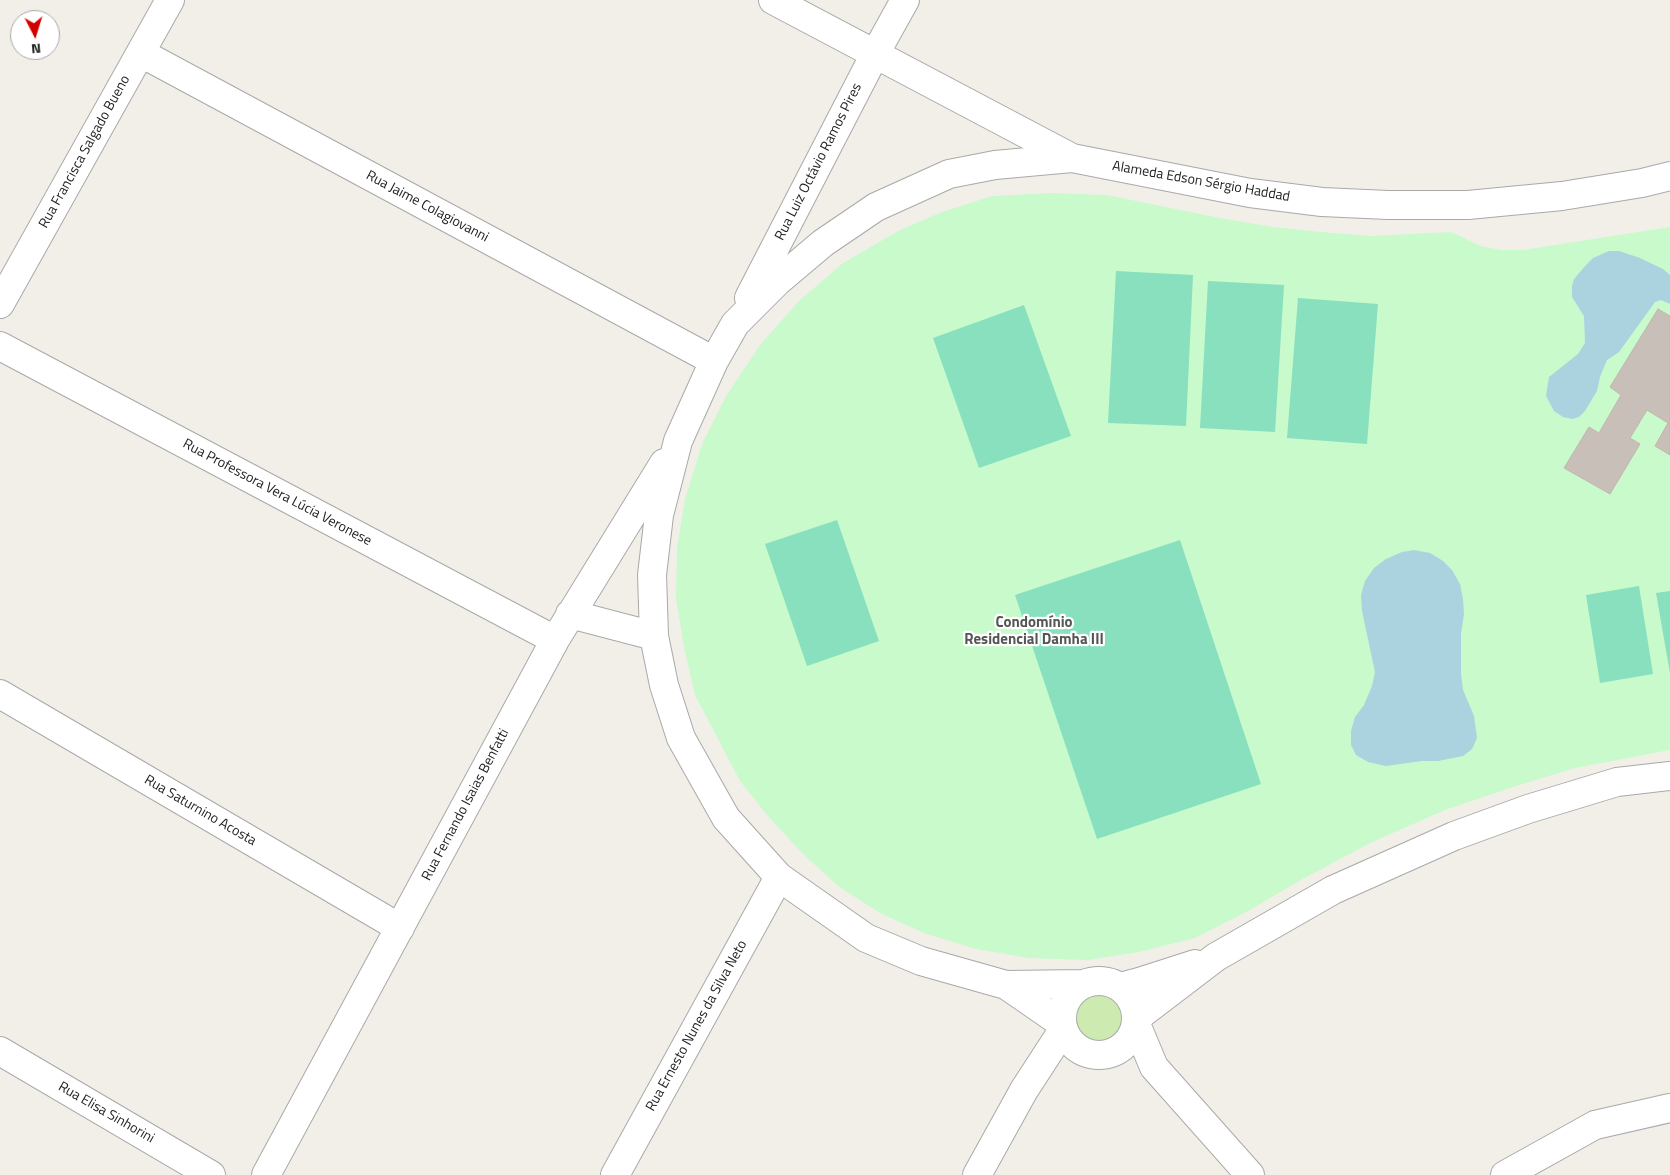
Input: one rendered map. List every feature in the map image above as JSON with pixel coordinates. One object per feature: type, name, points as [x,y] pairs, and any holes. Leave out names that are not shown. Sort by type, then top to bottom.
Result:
[{"type":"street","name":"Rua Francisca Salgado Bueno","points":[[0,304],[170,0]]},
{"type":"street","name":"Alameda Edson Sérgio Haddad","points":[[773,0],[1072,158],[1250,193],[1322,202],[1468,205],[1562,196],[1642,183],[1670,176]]},
{"type":"street","name":"Rua Luiz Octávio Ramos Pires","points":[[736,324],[875,54],[905,0]]},
{"type":"street","name":"Rua Jaime Colagiovanni","points":[[141,53],[714,362]]},
{"type":"street","points":[[1072,158],[995,165],[949,174],[876,207],[815,250],[778,281],[736,324],[714,362],[678,441],[659,515],[653,567],[654,636],[664,685],[681,738],[726,818],[779,877],[866,938],[921,961],[1006,985],[1082,984]]},
{"type":"street","name":"Rua Professora Vera Lúcia Veronese","points":[[0,346],[555,640]]},
{"type":"street","name":"Rua Fernando Isaias Benfatti","points":[[266,1175],[555,640],[678,441]]},
{"type":"street","points":[[570,614],[654,636]]},
{"type":"street","name":"Rua Saturnino Acosta","points":[[0,694],[400,928]]},
{"type":"street","points":[[1136,1021],[1216,957],[1332,890],[1454,836],[1528,808],[1617,782],[1670,776]]},
{"type":"street","name":"Rua Ernesto Nunes da Silva Neto","points":[[616,1175],[779,877]]},
{"type":"street","points":[[1120,987],[1216,957]]},
{"type":"street","points":[[977,1175],[1062,1026],[1061,1011],[1073,990],[1082,984],[1094,980],[1106,980],[1120,987],[1133,1001],[1137,1012],[1136,1021],[1132,1035],[1125,1045],[1109,1053],[1092,1055],[1081,1051],[1072,1044],[1062,1026],[1006,985]]},
{"type":"street","points":[[1136,1021],[1154,1067],[1250,1175]]},
{"type":"street","name":"Rua Elisa Sinhorini","points":[[0,1051],[211,1175]]},
{"type":"street","points":[[1024,1090],[1081,1051]]},
{"type":"street","points":[[1109,1053],[1154,1067]]},
{"type":"street","points":[[1505,1175],[1595,1125],[1670,1108]]},
{"type":"green space","points":[[1052,193],[1107,195],[1273,227],[1332,233],[1371,236],[1451,232],[1481,246],[1501,250],[1523,250],[1670,227],[1670,750],[1575,768],[1445,810],[1370,843],[1248,911],[1195,938],[1139,952],[1088,960],[1029,958],[976,949],[924,933],[880,913],[838,886],[801,852],[767,815],[740,781],[695,695],[684,647],[676,598],[677,549],[685,499],[702,444],[726,396],[760,345],[799,301],[843,263],[898,231],[942,212],[992,196]]},
{"type":"green space","points":[[1116,271],[1193,275],[1186,426],[1108,423]]},
{"type":"green space","points":[[1208,281],[1284,285],[1275,432],[1200,428]]},
{"type":"green space","points":[[1298,298],[1378,304],[1367,444],[1287,438]]},
{"type":"green space","points":[[1024,305],[1071,436],[979,468],[933,338]]},
{"type":"green space","points":[[837,520],[879,641],[807,666],[765,544]]},
{"type":"green space","points":[[1180,540],[1261,784],[1097,839],[1015,595]]},
{"type":"green space","points":[[1639,586],[1653,674],[1600,683],[1586,595]]},
{"type":"green space","points":[[1670,591],[1670,673],[1656,593]]},
{"type":"green space","points":[[1103,991],[1118,996],[1124,1005],[1126,1014],[1125,1031],[1119,1039],[1099,1046],[1090,1044],[1080,1038],[1075,1032],[1072,1023],[1072,1014],[1076,1003],[1085,996]]},
{"type":"water","points":[[1609,251],[1619,251],[1640,258],[1663,269],[1670,275],[1670,304],[1661,300],[1655,302],[1619,352],[1607,360],[1597,391],[1585,411],[1579,417],[1572,419],[1563,417],[1554,411],[1546,396],[1549,377],[1578,354],[1585,343],[1584,316],[1572,297],[1572,286],[1574,279],[1593,258]]},
{"type":"water","points":[[1414,550],[1430,553],[1443,561],[1452,570],[1460,584],[1464,614],[1461,634],[1461,674],[1463,690],[1474,716],[1477,738],[1472,749],[1463,756],[1438,761],[1422,761],[1386,766],[1368,762],[1356,755],[1351,745],[1351,731],[1355,717],[1364,705],[1372,686],[1375,672],[1362,611],[1361,595],[1365,581],[1374,568],[1386,559],[1402,552]]},
{"type":"building","points":[[1658,309],[1670,316],[1670,455],[1655,446],[1668,423],[1647,410],[1630,438],[1640,444],[1610,494],[1564,468],[1589,427],[1599,433],[1621,395],[1610,387]]},
{"type":"district","name":"Condomínio Residencial Damha III","points":[[1034,632]]}]
